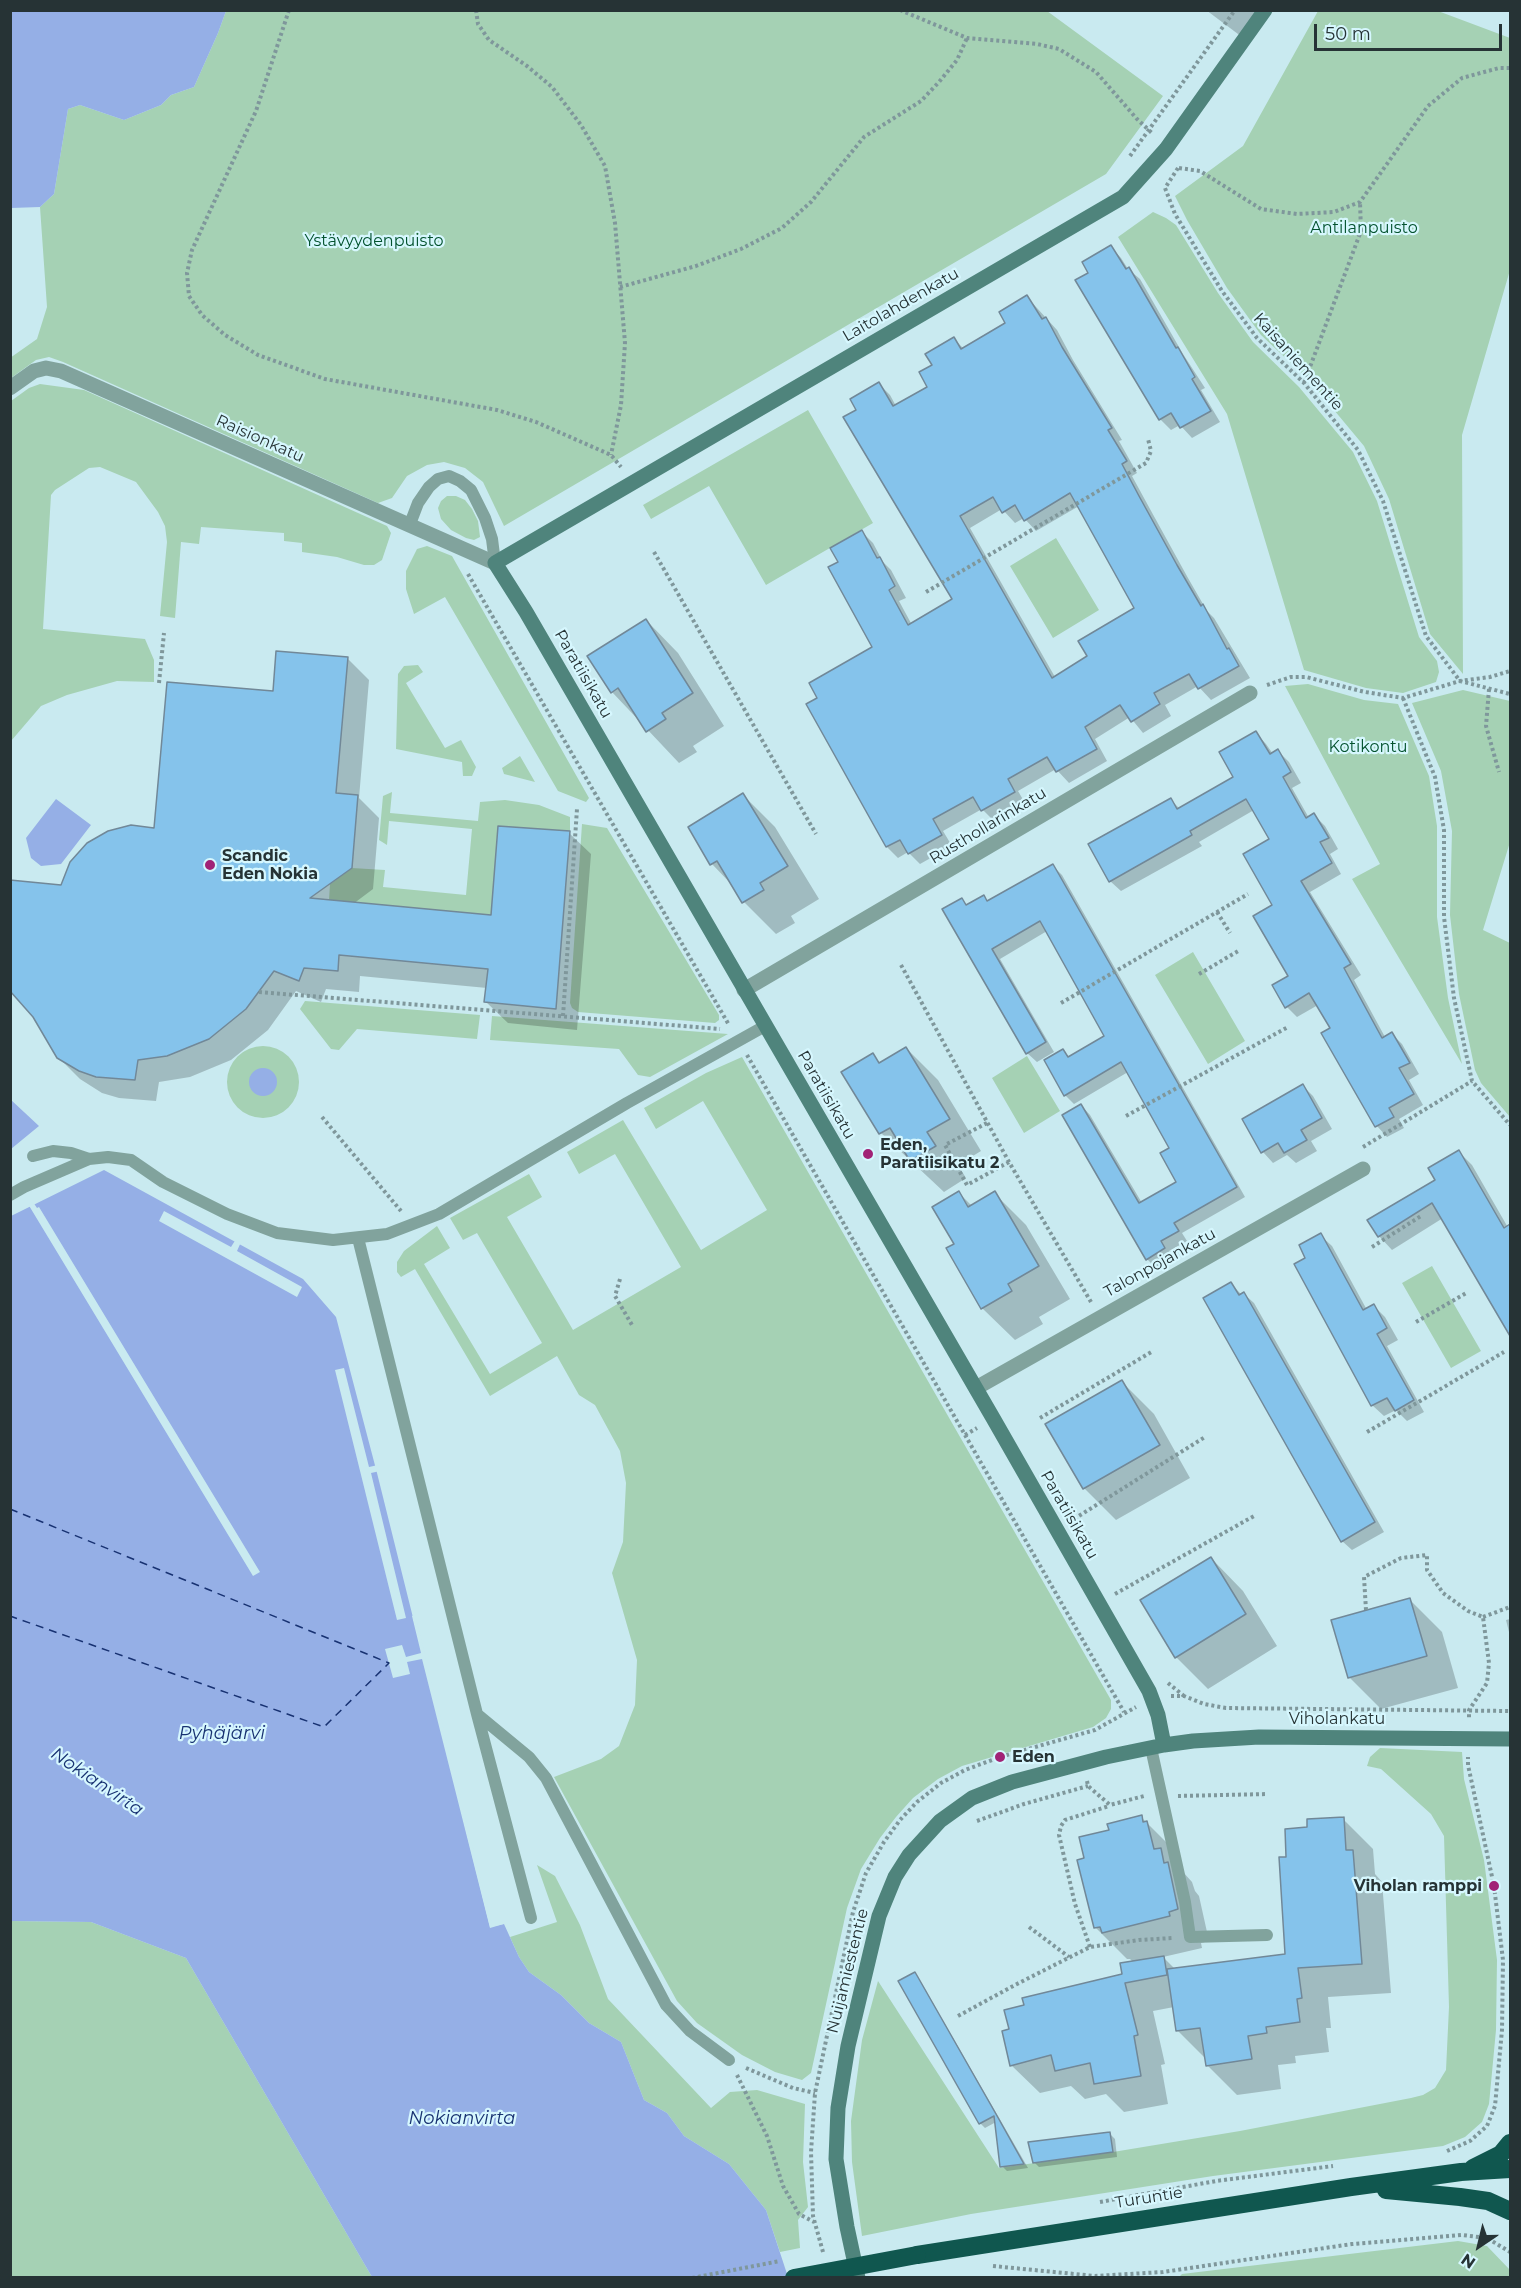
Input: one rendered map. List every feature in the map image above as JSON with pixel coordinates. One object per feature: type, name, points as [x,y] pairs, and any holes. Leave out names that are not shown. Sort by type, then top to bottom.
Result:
[{"type":"highway","points":[[1461,2172],[1493,2159],[1501,2154],[1510,2143]]},
{"type":"highway","name":"Turuntie","points":[[794,2277],[917,2255],[1351,2187],[1461,2172],[1510,2169]]},
{"type":"highway","points":[[1351,2187],[1488,2201],[1510,2211]]},
{"type":"street","name":"Laitolahdenkatu","points":[[495,563],[1123,196],[1166,149],[1265,10]]},
{"type":"street","name":"Raisionkatu","points":[[10,388],[34,371],[46,368],[61,371],[495,563]]},
{"type":"street","name":"Paratiisikatu","points":[[495,563],[526,612],[976,1388],[1153,1701],[1157,1747]]},
{"type":"street","name":"Rusthollarinkatu","points":[[744,990],[1250,693]]},
{"type":"street","name":"Talonpojankatu","points":[[976,1388],[1363,1169]]},
{"type":"street","name":"Viholankatu","points":[[1157,1747],[1193,1741],[1259,1737],[1510,1739]]},
{"type":"street","name":"Nuijamiestentie","points":[[858,2277],[837,2176],[838,2108],[848,2046],[876,1927],[895,1877],[927,1833],[972,1798],[1038,1775],[1157,1747]]},
{"type":"lane","points":[[410,524],[418,503],[438,479],[449,476],[460,481],[471,490],[486,518],[495,563]]},
{"type":"lane","points":[[10,1196],[24,1187],[88,1159],[108,1156],[131,1160],[164,1182],[227,1214],[277,1233],[333,1240],[387,1234],[439,1214],[627,1103],[736,1035],[765,1026]]},
{"type":"lane","points":[[33,1156],[53,1151],[72,1153],[88,1159]]},
{"type":"lane","points":[[358,1238],[477,1714],[531,1918]]},
{"type":"lane","points":[[477,1714],[529,1757],[546,1778],[666,2005],[690,2031],[729,2060]]},
{"type":"lane","points":[[1157,1747],[1190,1937],[1267,1935]]},
{"type":"path","points":[[289,10],[256,111],[192,250],[187,273],[189,296],[202,315],[225,335],[258,355],[325,379],[497,410],[536,423],[611,455],[621,467],[611,472]]},
{"type":"path","points":[[476,10],[478,24],[489,40],[527,66],[552,87],[581,125],[605,166],[615,223],[625,343],[621,405],[611,455]]},
{"type":"path","points":[[900,10],[967,38],[1037,44],[1059,49],[1096,72],[1137,119],[1148,128]]},
{"type":"path","points":[[1125,164],[1148,128],[1235,10]]},
{"type":"path","points":[[620,287],[705,263],[741,249],[782,228],[811,202],[864,137],[921,101],[957,60],[967,38]]},
{"type":"path","points":[[1166,149],[1179,168],[1200,171],[1261,209],[1297,214],[1334,212],[1360,202],[1428,106],[1462,78],[1499,68],[1510,68]]},
{"type":"path","name":"Kaisaniementie","points":[[1179,168],[1165,188],[1175,214],[1222,291],[1257,338],[1304,383],[1358,450],[1383,501],[1426,636],[1460,681]]},
{"type":"path","points":[[1304,383],[1361,231],[1360,202]]},
{"type":"path","points":[[926,592],[1146,463],[1151,451],[1148,439]]},
{"type":"path","points":[[449,541],[736,1035],[1124,1712],[1168,1696],[1184,1696],[1204,1704],[1226,1708],[1510,1711]]},
{"type":"path","points":[[654,552],[816,834]]},
{"type":"path","points":[[159,683],[164,633]]},
{"type":"path","points":[[1250,693],[1291,677],[1306,677],[1365,693],[1403,698],[1460,681],[1490,677],[1510,671]]},
{"type":"path","points":[[1460,681],[1510,694]]},
{"type":"path","points":[[1489,689],[1486,726],[1499,772]]},
{"type":"path","points":[[1403,698],[1435,777],[1444,830],[1444,917],[1451,975],[1472,1081],[1510,1125]]},
{"type":"path","points":[[563,1016],[577,809]]},
{"type":"path","points":[[1061,1003],[1248,894]]},
{"type":"path","points":[[1217,912],[1230,933]]},
{"type":"path","points":[[1199,974],[1240,950]]},
{"type":"path","points":[[901,965],[1009,1162],[1100,1317]]},
{"type":"path","points":[[259,992],[563,1016],[736,1035]]},
{"type":"path","points":[[1126,1116],[1288,1027]]},
{"type":"path","points":[[1363,1147],[1472,1081]]},
{"type":"path","points":[[322,1117],[413,1225]]},
{"type":"path","points":[[987,1123],[945,1145],[967,1185],[1009,1162]]},
{"type":"path","points":[[1372,1246],[1421,1216]]},
{"type":"path","points":[[620,1279],[615,1296],[632,1325]]},
{"type":"path","points":[[1416,1322],[1468,1292]]},
{"type":"path","points":[[1040,1419],[1153,1351]]},
{"type":"path","points":[[1367,1432],[1504,1352]]},
{"type":"path","points":[[1072,1520],[1205,1437]]},
{"type":"path","points":[[1115,1594],[1254,1516]]},
{"type":"path","points":[[1366,1610],[1364,1577],[1401,1558],[1427,1555],[1427,1570],[1443,1593],[1468,1611],[1483,1617],[1510,1607]]},
{"type":"path","points":[[1446,2151],[1470,2141],[1487,2126],[1495,2106],[1502,2030],[1503,1960],[1497,1907],[1490,1859],[1468,1766],[1469,1710],[1487,1683],[1489,1663],[1483,1617]]},
{"type":"path","points":[[970,1825],[1024,1804],[1088,1786]]},
{"type":"path","points":[[1090,1947],[1075,1904],[1059,1835],[1060,1826],[1065,1820],[1110,1805]]},
{"type":"path","points":[[1029,1927],[1069,1957]]},
{"type":"path","points":[[958,2016],[1090,1947],[1140,1940],[1190,1937]]},
{"type":"path","points":[[729,2060],[793,2088],[815,2093],[811,2152],[815,2222],[825,2261]]},
{"type":"path","points":[[729,2060],[767,2136],[783,2186],[799,2214],[815,2222]]},
{"type":"path","points":[[1100,2202],[1216,2181],[1343,2164]]},
{"type":"path","points":[[990,2266],[1095,2276],[1163,2272],[1352,2244],[1461,2235],[1487,2238],[1510,2252]]},
{"type":"path","points":[[1163,2272],[1163,2277]]},
{"type":"green space","name":"Ystävyydenpuisto","points":[[226,11],[1047,11],[1163,96],[1106,174],[504,526],[483,482],[465,468],[444,462],[427,465],[407,476],[392,498],[378,503],[49,357],[36,360],[11,378],[10,358],[37,339],[47,307],[40,207],[54,194],[68,109],[80,105],[124,120],[161,105],[171,95],[194,87]]},
{"type":"green space","name":"Antilanpuisto","points":[[1318,11],[1438,11],[1510,38],[1510,270],[1462,435],[1463,674],[1430,634],[1389,499],[1364,446],[1309,380],[1261,335],[1227,288],[1175,196],[1243,146]]},
{"type":"green space","points":[[1153,212],[1176,225],[1218,293],[1253,342],[1299,387],[1353,452],[1377,501],[1419,637],[1437,661],[1439,672],[1436,682],[1403,693],[1366,688],[1304,670],[1227,414],[1118,237]]},
{"type":"green space","points":[[40,384],[84,390],[387,526],[391,533],[382,560],[374,565],[364,565],[337,557],[302,552],[302,543],[284,541],[284,533],[201,527],[199,544],[181,542],[175,618],[160,616],[167,542],[165,526],[158,512],[136,482],[100,467],[89,468],[51,495],[43,629],[145,639],[154,660],[154,682],[117,681],[67,695],[41,706],[11,741],[11,401],[29,388]]},
{"type":"green space","points":[[808,410],[873,523],[766,585],[709,486],[651,519],[643,505]]},
{"type":"green space","points":[[447,496],[456,496],[465,500],[478,521],[480,537],[474,540],[466,538],[451,530],[441,519],[438,508]]},
{"type":"green space","points":[[1056,538],[1099,610],[1053,638],[1010,566]]},
{"type":"green space","points":[[427,546],[452,556],[589,798],[586,802],[558,791],[445,597],[414,614],[406,589],[406,571],[417,549]]},
{"type":"green space","points":[[418,665],[423,672],[406,683],[445,748],[461,740],[476,767],[472,776],[463,776],[462,762],[396,749],[398,674],[404,666]]},
{"type":"green space","name":"Kotikontu","points":[[1308,684],[1364,700],[1398,704],[1429,776],[1437,826],[1437,917],[1448,998],[1462,1064],[1352,879],[1380,864],[1285,686]]},
{"type":"green space","points":[[1463,690],[1510,701],[1510,842],[1483,930],[1510,943],[1510,1117],[1481,1083],[1475,1070],[1459,994],[1450,915],[1452,831],[1441,771],[1412,703]]},
{"type":"green space","points":[[520,756],[535,782],[504,774],[502,768]]},
{"type":"green space","points":[[392,792],[390,813],[478,821],[480,802],[505,800],[539,805],[570,817],[570,831],[491,915],[329,900],[330,884],[352,868],[385,870],[383,887],[466,895],[472,829],[389,821],[387,845],[379,840],[383,796]]},
{"type":"green space","points":[[582,824],[607,828],[719,1015],[719,1020],[715,1023],[578,1012],[572,1008],[570,1003]]},
{"type":"green space","points":[[1193,952],[1245,1041],[1208,1064],[1155,975]]},
{"type":"green space","points":[[305,1001],[480,1015],[477,1039],[357,1029],[339,1050],[331,1049],[300,1009]]},
{"type":"green space","points":[[492,1016],[728,1034],[650,1077],[638,1075],[619,1049],[490,1040]]},
{"type":"green space","points":[[270,1046],[289,1056],[297,1068],[299,1082],[297,1096],[289,1108],[277,1116],[256,1118],[237,1108],[229,1096],[227,1075],[237,1056],[249,1048]]},
{"type":"green space","points":[[1027,1056],[1060,1111],[1024,1133],[992,1078]]},
{"type":"green space","points":[[742,1057],[1111,1700],[1111,1709],[1106,1718],[1093,1727],[962,1766],[938,1779],[913,1798],[896,1817],[861,1869],[847,1908],[811,2073],[802,2080],[775,2072],[742,2055],[697,2023],[677,2001],[554,1777],[601,1759],[619,1746],[635,1705],[637,1660],[612,1573],[623,1542],[626,1483],[620,1451],[595,1405],[579,1395],[557,1356],[490,1396],[415,1269],[401,1277],[397,1272],[397,1262],[404,1251],[437,1226],[450,1248],[424,1264],[490,1374],[542,1343],[477,1233],[463,1240],[450,1218],[529,1174],[542,1197],[507,1217],[573,1330],[681,1267],[615,1154],[579,1174],[567,1152],[623,1120],[701,1250],[767,1210],[703,1101],[656,1129],[644,1108],[706,1073]]},
{"type":"green space","points":[[1432,1266],[1481,1351],[1451,1368],[1402,1283]]},
{"type":"green space","points":[[1380,1748],[1462,1752],[1464,1779],[1484,1860],[1497,1960],[1496,2030],[1489,2104],[1482,2122],[1465,2137],[1443,2146],[1213,2176],[971,2214],[862,2236],[852,2162],[851,2121],[862,2040],[878,1981],[999,2168],[1240,2131],[1411,2098],[1423,2095],[1435,2088],[1446,2070],[1449,2007],[1444,1836],[1431,1814],[1381,1769],[1367,1766],[1370,1757]]},
{"type":"green space","points":[[537,1865],[555,1876],[580,1925],[608,1999],[711,2108],[730,2092],[757,2090],[805,2104],[803,2162],[808,2207],[798,2220],[800,2248],[780,2252],[766,2210],[729,2164],[684,2136],[667,2113],[644,2100],[621,2042],[589,2023],[561,1995],[529,1972],[510,1937],[557,1922]]},
{"type":"green space","points":[[11,1921],[91,1922],[186,1958],[372,2277],[11,2278]]},
{"type":"green space","points":[[1458,2241],[1487,2246],[1510,2270],[1510,2277],[1179,2277],[1182,2274]]},
{"type":"water","points":[[10,11],[226,11],[194,87],[171,95],[161,105],[124,120],[80,105],[68,109],[54,194],[40,207],[11,208]]},
{"type":"water","points":[[56,799],[91,825],[61,864],[41,866],[31,858],[26,838]]},
{"type":"water","points":[[263,1068],[273,1072],[277,1082],[273,1092],[263,1096],[253,1092],[249,1082],[253,1072]]},
{"type":"water","points":[[10,1099],[39,1126],[11,1149],[10,1149]]},
{"type":"water","name":"Pyhäjärvi","points":[[104,1170],[303,1279],[336,1317],[490,1927],[504,1924],[519,1957],[529,1972],[561,1995],[589,2023],[621,2042],[644,2100],[667,2113],[684,2136],[729,2164],[766,2210],[788,2277],[372,2277],[186,1958],[91,1922],[11,1921],[11,1216]]},
{"type":"pier","points":[[33,1202],[37,1208],[39,1207],[260,1572],[253,1576],[28,1204]]},
{"type":"pier","points":[[164,1211],[231,1247],[236,1239],[241,1242],[237,1251],[302,1287],[297,1297],[159,1221]]},
{"type":"pier","points":[[344,1368],[369,1467],[378,1465],[380,1471],[371,1473],[406,1618],[397,1620],[335,1370]]},
{"type":"pier","points":[[415,1615],[492,1924],[504,1921],[507,1923],[490,1928],[422,1659],[407,1662],[410,1674],[393,1678],[385,1649],[402,1645],[406,1657],[421,1653],[412,1616]]},
{"type":"building","points":[[1111,245],[1126,269],[1129,267],[1176,348],[1178,347],[1195,377],[1192,379],[1211,411],[1180,428],[1171,413],[1159,420],[1075,280],[1088,273],[1082,262]]},
{"type":"building","points":[[1027,295],[1042,319],[1046,317],[1112,428],[1108,430],[1127,461],[1122,464],[1177,565],[1239,666],[1198,689],[1189,674],[1154,693],[1160,704],[1131,722],[1120,705],[1085,727],[1097,749],[1056,772],[1047,757],[1008,779],[1015,792],[981,811],[973,797],[933,819],[942,835],[908,854],[900,840],[886,847],[806,704],[817,698],[809,683],[872,647],[828,567],[838,562],[830,548],[862,530],[877,558],[880,557],[895,586],[889,590],[908,625],[952,599],[843,417],[856,410],[850,399],[879,382],[893,406],[927,387],[919,372],[932,365],[925,354],[954,337],[961,349],[1005,323],[999,312]],"holes":[[[1070,493],[1134,608],[1078,641],[1087,656],[1052,678],[960,516],[993,497],[1002,513],[1015,505],[1024,521]]]},
{"type":"building","points":[[646,619],[693,693],[662,713],[666,719],[646,732],[618,688],[611,693],[587,656]]},
{"type":"building","name":"Scandic Eden Nokia","points":[[276,651],[348,657],[336,793],[358,795],[352,868],[310,898],[491,915],[498,826],[570,831],[556,1009],[484,1002],[488,969],[339,955],[338,971],[304,968],[299,981],[274,971],[246,1009],[209,1039],[167,1056],[138,1060],[135,1080],[96,1077],[79,1071],[57,1058],[33,1017],[10,991],[10,880],[61,885],[70,862],[87,843],[108,831],[131,825],[154,828],[167,682],[273,691]]},
{"type":"building","points":[[1256,731],[1270,754],[1278,749],[1291,772],[1283,777],[1306,818],[1314,813],[1329,838],[1320,842],[1332,863],[1301,881],[1351,964],[1344,968],[1382,1038],[1392,1032],[1410,1063],[1399,1068],[1414,1094],[1389,1108],[1394,1117],[1375,1127],[1321,1033],[1330,1028],[1309,993],[1285,1008],[1272,985],[1288,976],[1253,916],[1272,905],[1243,854],[1269,839],[1246,799],[1190,831],[1192,835],[1109,882],[1088,844],[1171,798],[1177,809],[1233,777],[1219,752]]},
{"type":"building","points":[[743,793],[788,866],[760,883],[764,890],[742,903],[717,861],[710,865],[688,827]]},
{"type":"building","points":[[1053,864],[1237,1187],[1174,1223],[1179,1231],[1161,1241],[1165,1248],[1146,1260],[1062,1115],[1081,1104],[1139,1203],[1176,1182],[1160,1153],[1169,1148],[1121,1062],[1064,1096],[1044,1060],[1063,1049],[1068,1057],[1104,1036],[1040,921],[992,949],[1046,1042],[1026,1054],[942,909],[962,898],[966,905],[984,895],[987,901]]},
{"type":"building","points":[[906,1047],[950,1119],[927,1132],[936,1146],[910,1161],[890,1128],[879,1134],[841,1072],[873,1053],[879,1063]]},
{"type":"building","points":[[1303,1084],[1322,1118],[1301,1130],[1307,1140],[1284,1153],[1278,1143],[1261,1153],[1242,1119]]},
{"type":"building","points":[[1459,1150],[1504,1228],[1510,1224],[1510,1336],[1432,1203],[1378,1237],[1367,1220],[1435,1180],[1428,1168]]},
{"type":"building","points":[[959,1191],[968,1207],[995,1191],[1039,1266],[1008,1284],[1012,1291],[981,1309],[946,1248],[954,1244],[932,1207]]},
{"type":"building","points":[[1321,1233],[1363,1310],[1374,1304],[1387,1328],[1377,1334],[1414,1400],[1395,1411],[1387,1398],[1371,1406],[1294,1264],[1305,1258],[1299,1245]]},
{"type":"building","points":[[1231,1282],[1239,1295],[1244,1292],[1375,1522],[1341,1542],[1203,1298]]},
{"type":"building","points":[[1122,1380],[1160,1445],[1083,1489],[1045,1424]]},
{"type":"building","points":[[1211,1557],[1246,1614],[1175,1658],[1140,1600]]},
{"type":"building","points":[[1410,1598],[1427,1656],[1348,1678],[1331,1620]]},
{"type":"building","points":[[1142,1815],[1143,1822],[1147,1821],[1154,1849],[1161,1848],[1164,1863],[1168,1862],[1178,1909],[1169,1912],[1170,1916],[1102,1933],[1100,1927],[1094,1928],[1077,1860],[1084,1858],[1079,1837],[1109,1830],[1107,1824]]},
{"type":"building","points":[[1344,1817],[1346,1850],[1353,1850],[1362,1964],[1298,1968],[1302,1998],[1297,1999],[1300,2022],[1266,2027],[1267,2033],[1248,2036],[1252,2059],[1206,2066],[1200,2028],[1176,2031],[1167,1969],[1285,1954],[1279,1857],[1286,1857],[1285,1829],[1307,1827],[1307,1819]]},
{"type":"building","points":[[1164,1956],[1167,1975],[1125,1983],[1138,2035],[1134,2036],[1141,2076],[1094,2084],[1090,2063],[1055,2071],[1051,2055],[1010,2066],[1002,2031],[1009,2029],[1004,2010],[1024,2005],[1022,1998],[1122,1974],[1120,1963]]},
{"type":"building","points":[[915,1972],[1024,2164],[1000,2167],[994,2116],[979,2124],[898,1981]]},
{"type":"building","points":[[1110,2132],[1113,2152],[1033,2163],[1028,2142]]},
{"type":"ferry route","points":[[10,1509],[389,1663],[324,1727],[10,1616]]},
{"type":"place","name":"Scandic Eden Nokia","points":[[210,865]]},
{"type":"place","name":"Eden, Paratiisikatu 2","points":[[868,1154]]},
{"type":"place","name":"Eden","points":[[1000,1757]]},
{"type":"place","name":"Viholan ramppi","points":[[1494,1886]]},
{"type":"water label","name":"Nokianvirta","points":[[97,1782]]},
{"type":"water label","name":"Nokianvirta","points":[[462,2119]]}]
